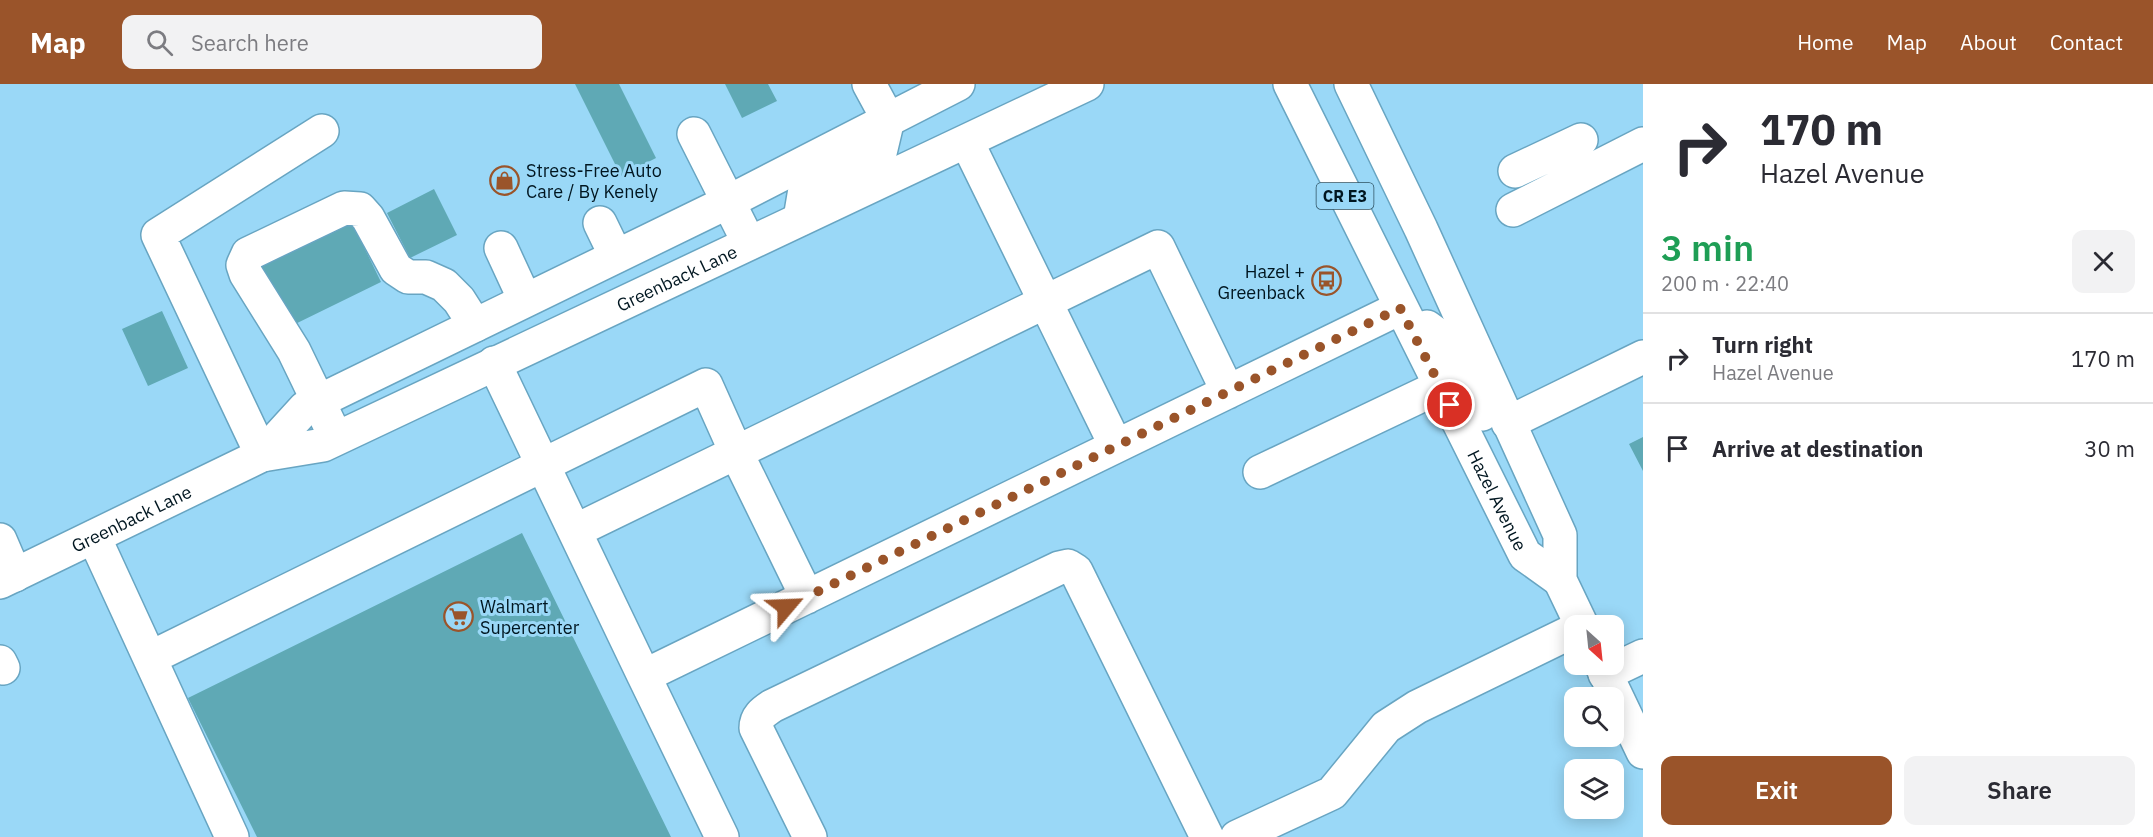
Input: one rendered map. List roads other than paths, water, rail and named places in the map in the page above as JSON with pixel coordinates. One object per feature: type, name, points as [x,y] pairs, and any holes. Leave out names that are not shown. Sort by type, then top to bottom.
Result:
[{"type":"main road","points":[[800,219],[805,189],[880,153],[888,119],[869,84]]},
{"type":"main road","name":"Greenback Lane","points":[[262,455],[305,408],[318,401],[728,202],[958,84]]},
{"type":"main road","name":"Greenback Lane","points":[[8,578],[262,455],[323,445],[1087,84]]},
{"type":"main road","name":"Hazel Avenue","points":[[1290,84],[1526,555],[1560,580]]},
{"type":"main road","name":"Hazel Avenue","points":[[1350,84],[1426,239],[1560,535],[1560,580],[1577,615]]},
{"type":"main road","points":[[262,455],[158,235],[322,131]]},
{"type":"main road","points":[[694,134],[748,243]]},
{"type":"main road","points":[[1515,171],[1581,140]]},
{"type":"main road","points":[[967,142],[1116,446]]},
{"type":"main road","points":[[1513,210],[1643,144]]},
{"type":"main road","points":[[336,438],[294,351],[246,274],[243,265],[248,254],[257,248],[344,208],[360,209],[368,218],[396,269],[408,277],[426,277],[444,285],[459,300],[475,325],[456,356],[401,386],[393,411]]},
{"type":"main road","points":[[600,223],[616,256]]},
{"type":"main road","points":[[575,531],[1158,247],[1228,392]]},
{"type":"main road","points":[[501,248],[538,294],[538,314],[503,341],[494,363],[722,837]]},
{"type":"main road","points":[[644,676],[1228,392],[1403,313],[1424,324],[1438,335],[1485,418],[1494,423],[1508,423],[1643,357]]},
{"type":"main road","points":[[150,658],[706,385],[807,597]]},
{"type":"main road","points":[[1260,472],[1441,386]]},
{"type":"main road","points":[[94,537],[232,837]]},
{"type":"main road","points":[[0,540],[8,578]]},
{"type":"main road","points":[[810,837],[756,728],[756,721],[761,714],[772,706],[1059,568],[1068,566],[1076,571],[1207,837]]},
{"type":"main road","points":[[1238,837],[1332,793],[1386,727],[1398,718],[1564,635]]},
{"type":"main road","points":[[1624,662],[1643,656]]},
{"type":"main road","points":[[1606,675],[1643,752]]},
{"type":"place","name":"Stress-Free Auto Care / By Kenely","points":[[505,180]]},
{"type":"place","name":"Hazel + Greenback","points":[[1326,281]]},
{"type":"place","name":"Walmart Supercenter","points":[[459,616]]}]
